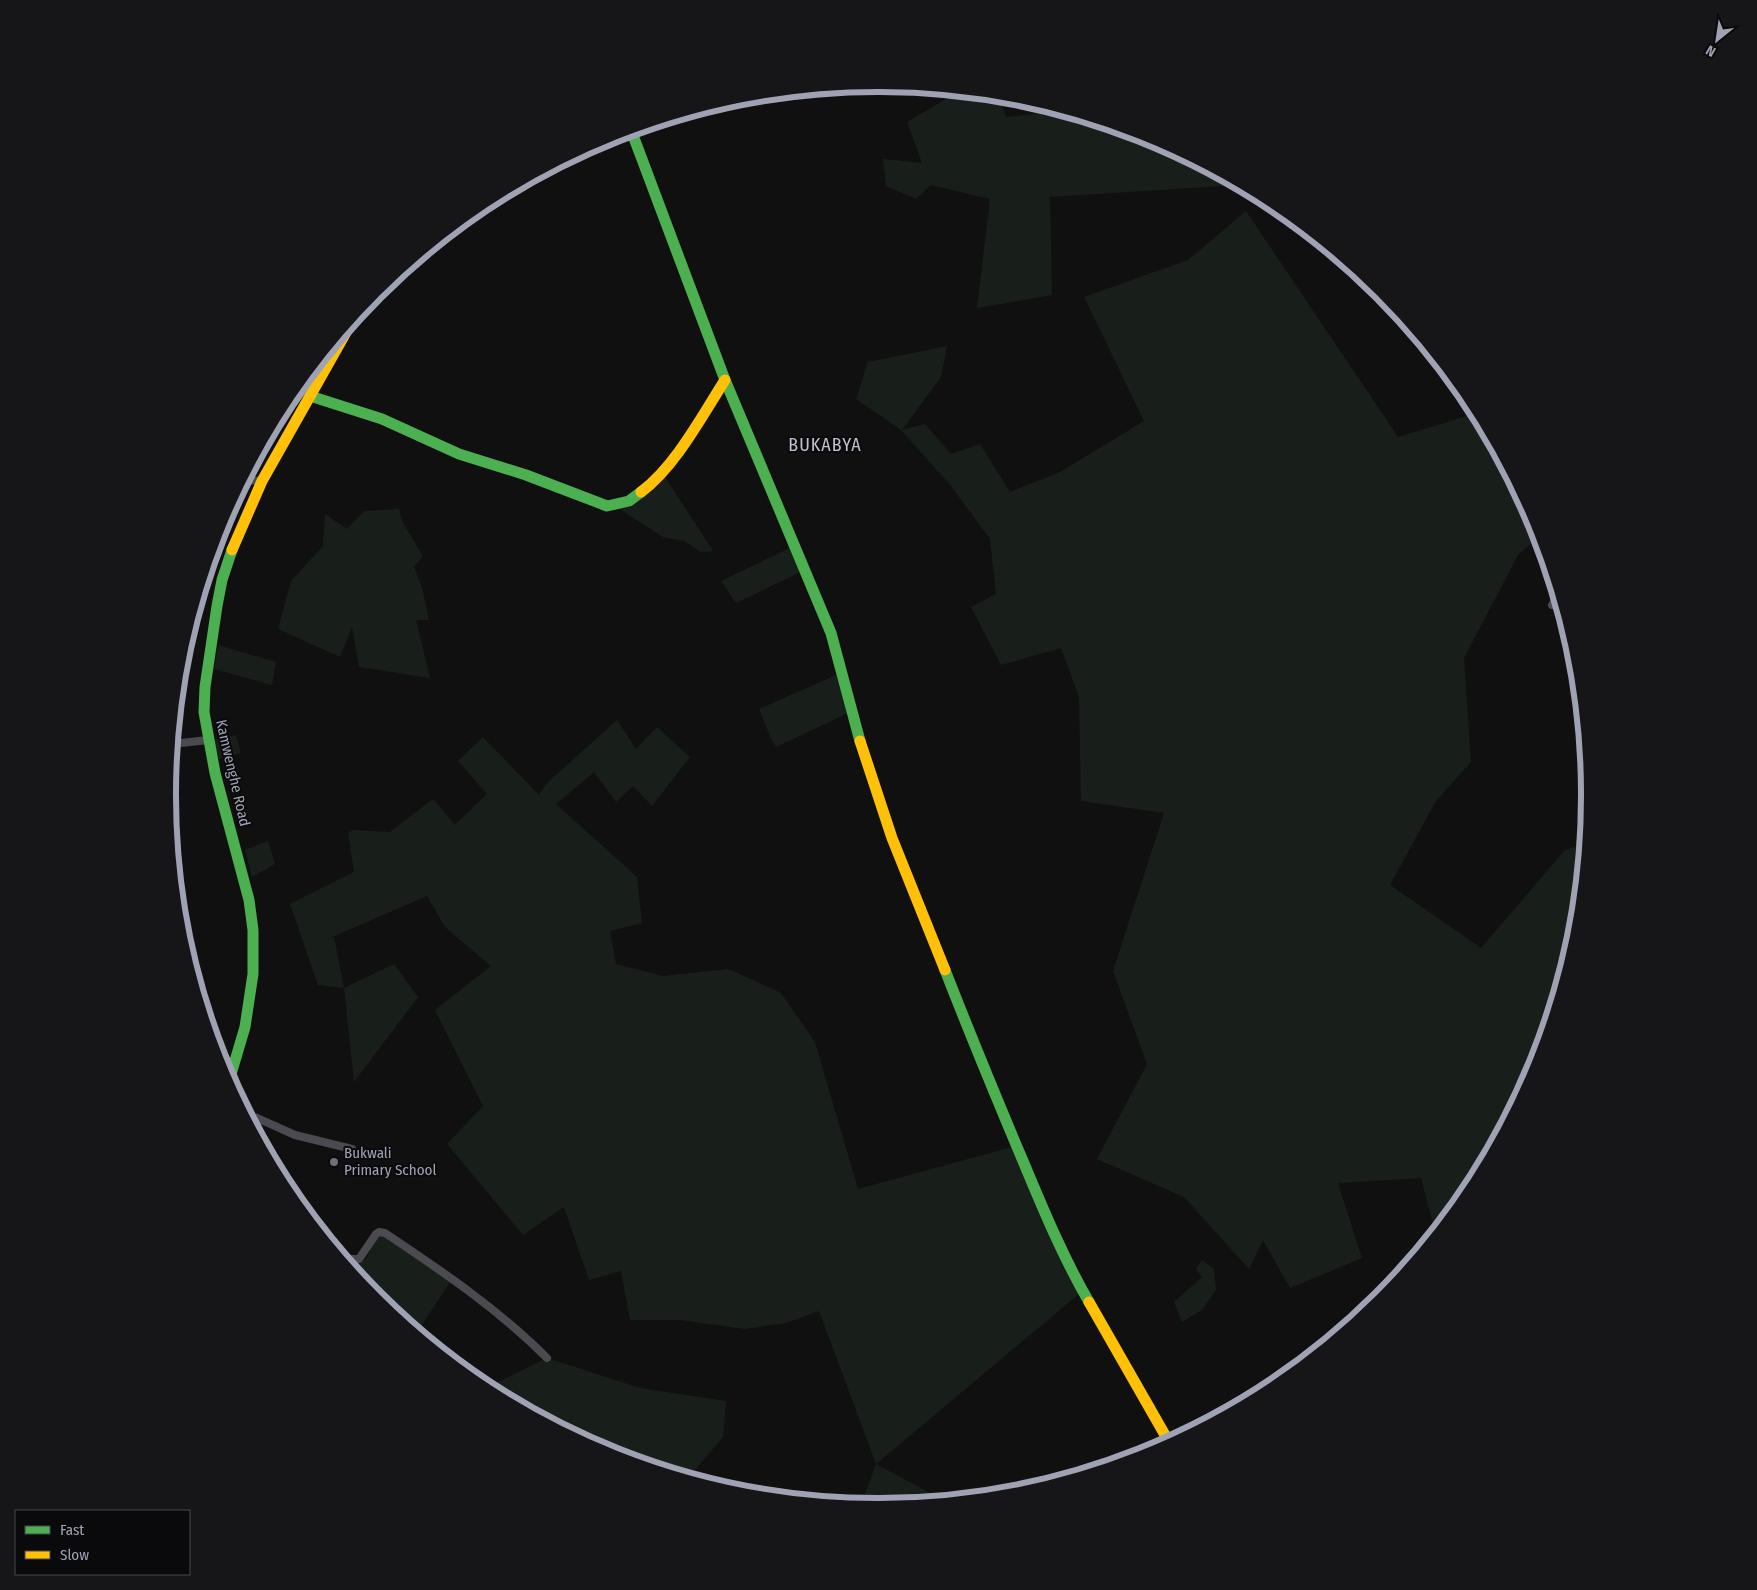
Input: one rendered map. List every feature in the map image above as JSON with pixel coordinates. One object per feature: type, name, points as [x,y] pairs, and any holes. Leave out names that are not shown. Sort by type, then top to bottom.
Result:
[{"type":"street","points":[[634,137],[725,380],[831,633],[858,734],[892,838],[988,1078],[1040,1203],[1066,1258],[1165,1436]]},
{"type":"street","name":"Kamwenghe Road","points":[[232,1071],[245,1027],[254,974],[253,930],[249,900],[208,740],[204,712],[205,687],[222,580],[232,549],[262,480],[338,346]]},
{"type":"street","points":[[310,396],[382,419],[459,454],[526,475],[607,506],[615,506],[629,501],[652,484],[676,455],[725,380]]},
{"type":"street","points":[[250,480],[262,480]]},
{"type":"street","points":[[178,743],[208,740]]},
{"type":"street","points":[[254,1116],[296,1135],[352,1149]]},
{"type":"street","points":[[351,1259],[359,1259],[376,1234],[379,1232],[385,1233],[447,1274],[499,1314],[546,1358]]},
{"type":"shaded area","points":[[950,97],[1002,104],[1006,117],[1046,113],[1104,130],[1147,146],[1189,165],[1220,181],[1223,186],[1050,197],[1052,295],[977,308],[990,199],[931,185],[916,199],[886,186],[883,159],[922,163],[907,122]]},
{"type":"shaded area","points":[[1246,211],[1398,437],[1469,415],[1509,484],[1534,541],[1518,555],[1464,658],[1471,762],[1436,801],[1390,885],[1481,948],[1565,850],[1579,846],[1568,932],[1544,1021],[1528,1064],[1509,1106],[1463,1185],[1433,1226],[1421,1178],[1338,1183],[1362,1258],[1290,1288],[1263,1240],[1249,1269],[1184,1197],[1097,1159],[1147,1064],[1113,971],[1164,813],[1081,801],[1079,697],[1061,648],[1001,665],[971,607],[996,594],[990,539],[951,486],[901,430],[856,399],[868,362],[947,346],[941,377],[902,430],[925,424],[951,454],[980,444],[1010,492],[1060,472],[1144,421],[1084,297],[1188,260]]},
{"type":"shaded area","points":[[665,477],[713,551],[701,552],[684,541],[663,537],[615,506],[643,496]]},
{"type":"shaded area","points":[[399,509],[403,523],[423,556],[414,567],[422,587],[429,620],[416,620],[430,678],[359,667],[352,627],[340,657],[278,629],[291,581],[323,546],[325,514],[347,529],[364,511]]},
{"type":"shaded area","points":[[792,547],[803,571],[736,603],[721,581]]},
{"type":"shaded area","points":[[218,645],[276,662],[272,685],[214,669]]},
{"type":"shaded area","points":[[836,675],[848,713],[776,747],[759,709]]},
{"type":"shaded area","points":[[617,720],[636,749],[657,727],[690,757],[652,806],[633,786],[616,802],[594,772],[556,804],[637,877],[642,923],[610,931],[616,964],[663,976],[729,969],[781,993],[815,1042],[858,1189],[1012,1147],[1086,1288],[876,1464],[819,1311],[786,1323],[745,1329],[680,1320],[630,1320],[621,1271],[589,1280],[564,1207],[523,1235],[447,1144],[483,1106],[435,1010],[491,966],[445,927],[427,896],[323,941],[334,937],[344,988],[318,985],[290,904],[354,872],[348,833],[353,830],[390,832],[433,799],[455,825],[487,794],[458,761],[483,737],[539,795],[547,783]]},
{"type":"shaded area","points":[[236,735],[241,753],[218,759],[213,740]]},
{"type":"shaded area","points":[[268,841],[275,864],[252,877],[245,850]]},
{"type":"shaded area","points":[[394,964],[418,997],[354,1082],[344,988]]},
{"type":"shaded area","points":[[380,1235],[384,1235],[451,1281],[420,1327],[382,1292],[349,1256],[363,1257],[362,1260],[366,1259],[374,1242]]},
{"type":"shaded area","points":[[1202,1260],[1214,1269],[1216,1290],[1202,1310],[1182,1322],[1174,1302],[1202,1277],[1196,1269]]},
{"type":"shaded area","points":[[547,1358],[640,1388],[726,1401],[723,1437],[693,1473],[610,1444],[568,1425],[495,1383]]},
{"type":"shaded area","points":[[876,1464],[934,1495],[878,1498],[864,1497]]},
{"type":"traffic: fast","points":[[634,137],[725,380],[831,633],[860,741]]},
{"type":"traffic: fast","points":[[310,396],[382,419],[459,454],[526,475],[607,506],[629,501],[641,492]]},
{"type":"traffic: fast","points":[[232,550],[222,580],[217,606],[205,687],[204,712],[215,773],[249,900],[253,930],[253,974],[245,1027],[232,1071]]},
{"type":"traffic: fast","points":[[945,970],[1046,1215],[1089,1302]]},
{"type":"traffic: slow","points":[[232,550],[262,481],[338,346]]},
{"type":"traffic: slow","points":[[641,492],[665,469],[676,455],[725,380]]},
{"type":"traffic: slow","points":[[860,741],[892,838],[945,970]]},
{"type":"traffic: slow","points":[[1089,1302],[1165,1436]]},
{"type":"place","name":"Bukwali Primary School","points":[[334,1162]]},
{"type":"district","name":"BUKABYA","points":[[825,445]]}]
